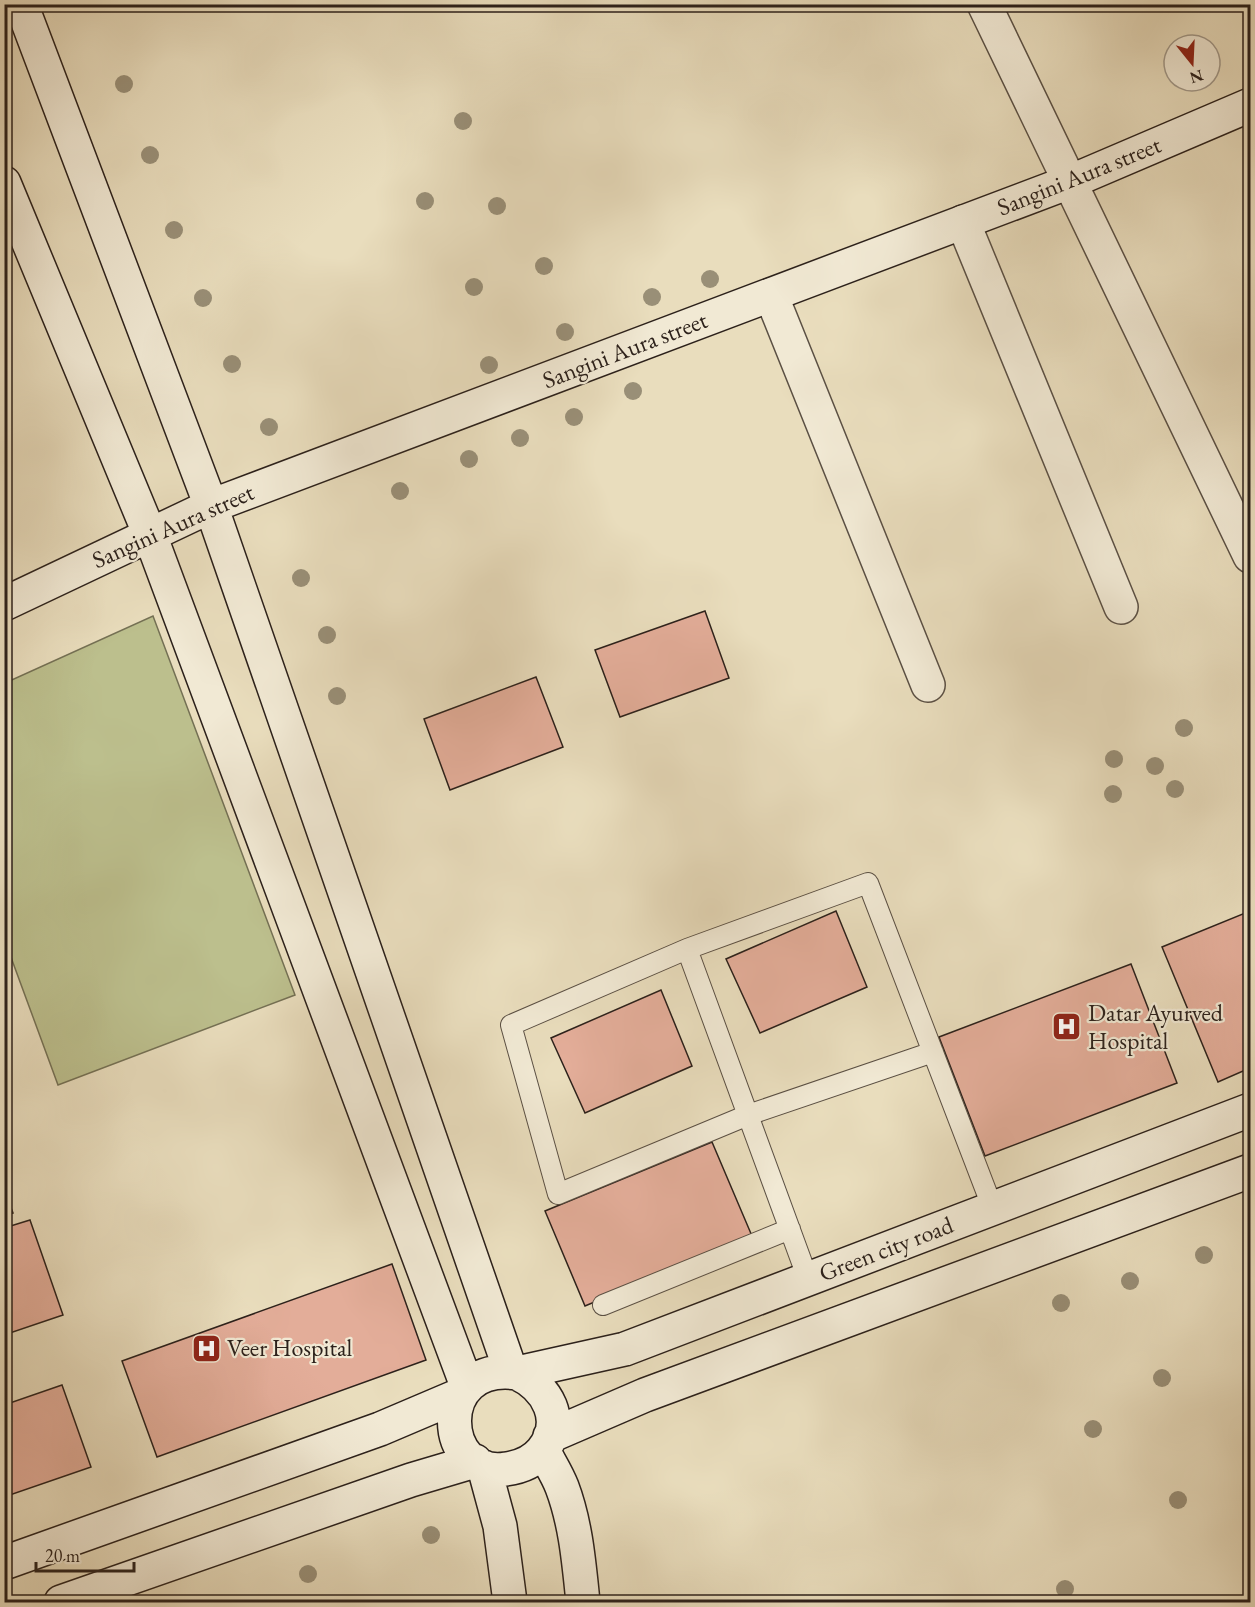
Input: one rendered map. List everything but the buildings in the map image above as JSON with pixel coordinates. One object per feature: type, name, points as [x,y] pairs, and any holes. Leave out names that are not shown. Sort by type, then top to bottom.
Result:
[{"type":"street","points":[[21,4],[211,506],[514,1372]]},
{"type":"street","points":[[984,4],[1072,181],[1251,556]]},
{"type":"street","name":"Sangini Aura street","points":[[4,604],[211,506],[1072,181],[1251,105]]},
{"type":"street","points":[[4,183],[150,535],[463,1391],[454,1411],[453,1428],[459,1444],[479,1464],[500,1526],[510,1602]]},
{"type":"street","points":[[963,222],[1121,607]]},
{"type":"street","points":[[771,295],[928,685]]},
{"type":"street","name":"Green city road","points":[[514,1372],[624,1349],[1251,1110]]},
{"type":"street","points":[[61,1602],[411,1480],[479,1464],[501,1470],[518,1468],[532,1461],[547,1443],[645,1395],[1251,1171]]},
{"type":"street","points":[[4,1563],[380,1429],[463,1391],[486,1374],[514,1372],[532,1380],[543,1391],[550,1404],[553,1420],[547,1443],[571,1520],[578,1555],[583,1602]]},
{"type":"lane","points":[[933,1052],[748,1115],[558,1194],[511,1025],[687,949],[868,883],[933,1052],[993,1209]]},
{"type":"lane","points":[[687,949],[808,1279]]},
{"type":"lane","points":[[603,1305],[790,1229]]},
{"type":"green space","points":[[153,616],[295,995],[58,1085],[5,941],[5,683]]},
{"type":"place","name":"Datar Ayurved Hospital","points":[[1067,1027]]},
{"type":"place","name":"Veer Hospital","points":[[206,1348]]}]
